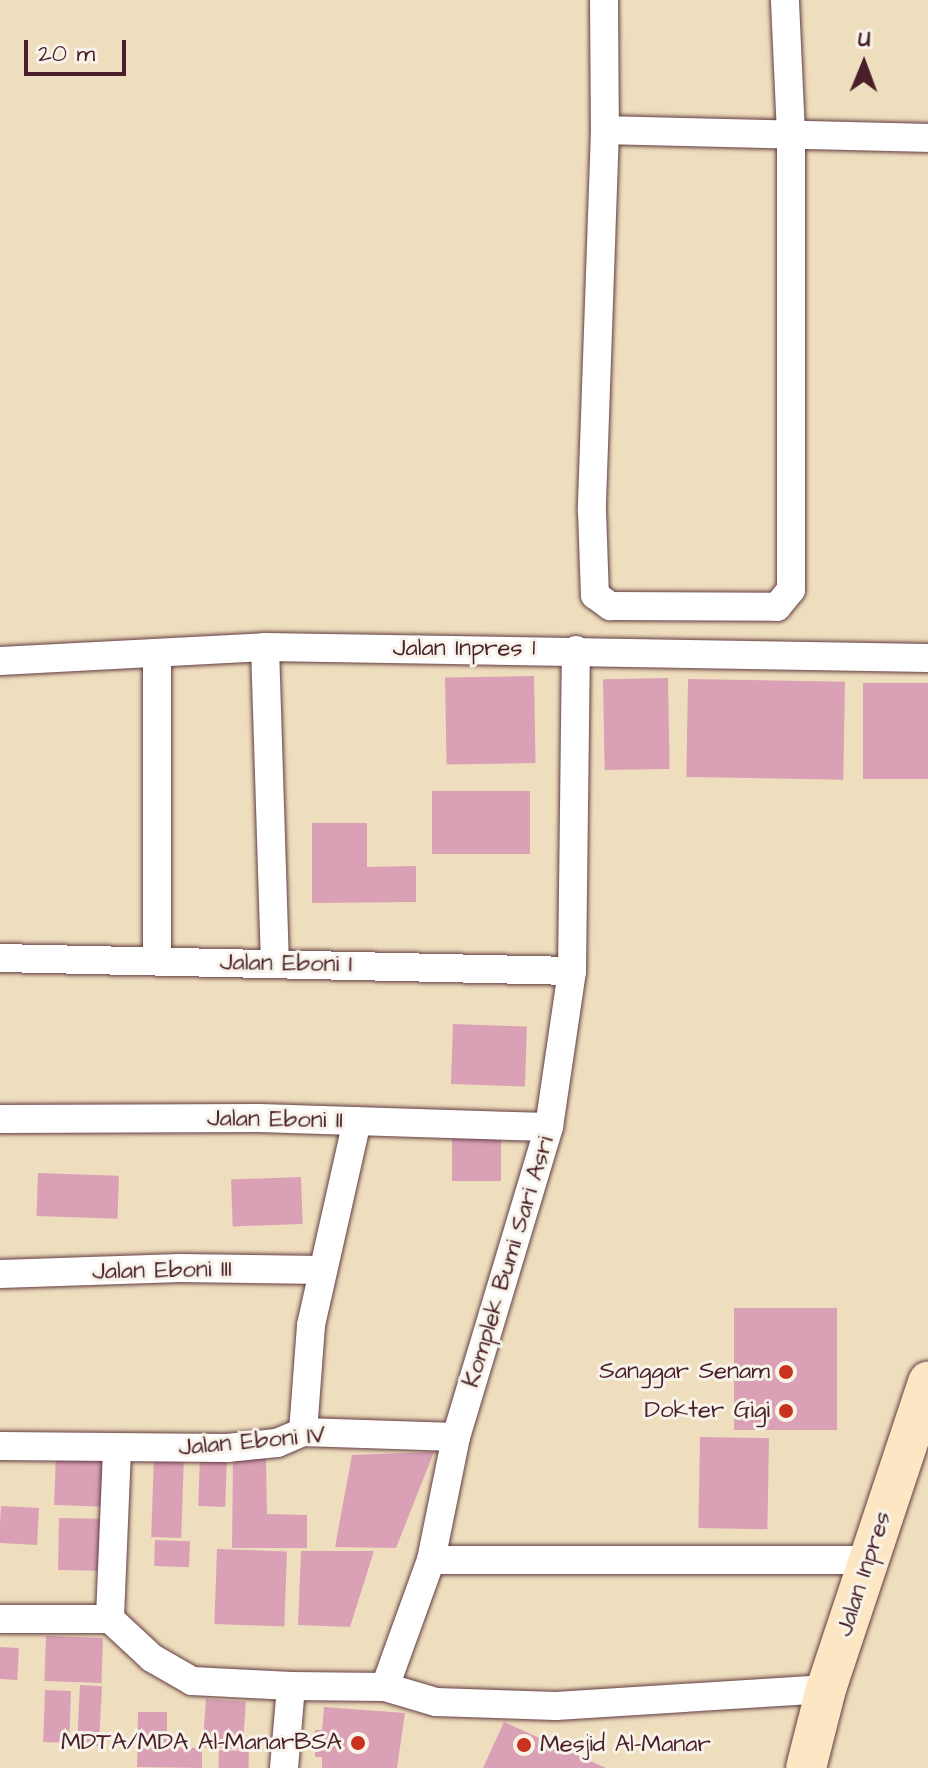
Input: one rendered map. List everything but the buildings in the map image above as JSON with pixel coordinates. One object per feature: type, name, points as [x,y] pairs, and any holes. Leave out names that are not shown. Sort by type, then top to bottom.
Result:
[{"type":"main road","name":"Jalan Inpres","points":[[806,1768],[826,1689],[928,1382]]},
{"type":"street","points":[[604,0],[605,130],[592,511],[595,595],[610,606],[777,607],[791,590],[791,134],[785,0]]},
{"type":"street","points":[[605,130],[928,138]]},
{"type":"street","points":[[265,647],[275,964]]},
{"type":"street","name":"Jalan Inpres 1","points":[[0,661],[265,647],[928,658]]},
{"type":"street","name":"Komplek Bumi Sari Asri","points":[[385,1687],[431,1560],[456,1437],[549,1127],[572,971],[576,650]]},
{"type":"street","points":[[157,654],[157,960]]},
{"type":"street","name":"Jalan Eboni I","points":[[0,958],[572,971]]},
{"type":"street","name":"Jalan Eboni II","points":[[0,1119],[357,1121],[549,1127]]},
{"type":"street","points":[[303,1432],[310,1337],[357,1121]]},
{"type":"street","name":"Jalan Eboni III","points":[[0,1274],[323,1270]]},
{"type":"street","name":"Jalan Eboni IV","points":[[0,1446],[117,1450],[264,1445],[303,1432],[456,1437]]},
{"type":"street","points":[[110,1619],[117,1450]]},
{"type":"street","points":[[431,1560],[868,1560]]},
{"type":"street","points":[[0,1619],[110,1619],[152,1658],[192,1681],[385,1687],[436,1702],[556,1706],[826,1689]]},
{"type":"street","points":[[284,1768],[291,1686]]},
{"type":"place","name":"Sanggar Senam","points":[[786,1372]]},
{"type":"place","name":"Dokter Gigi","points":[[786,1411]]},
{"type":"place","name":"MDTA/MDA Al-ManarBSA","points":[[358,1743]]},
{"type":"place","name":"Mesjid Al-Manar","points":[[524,1745]]}]
